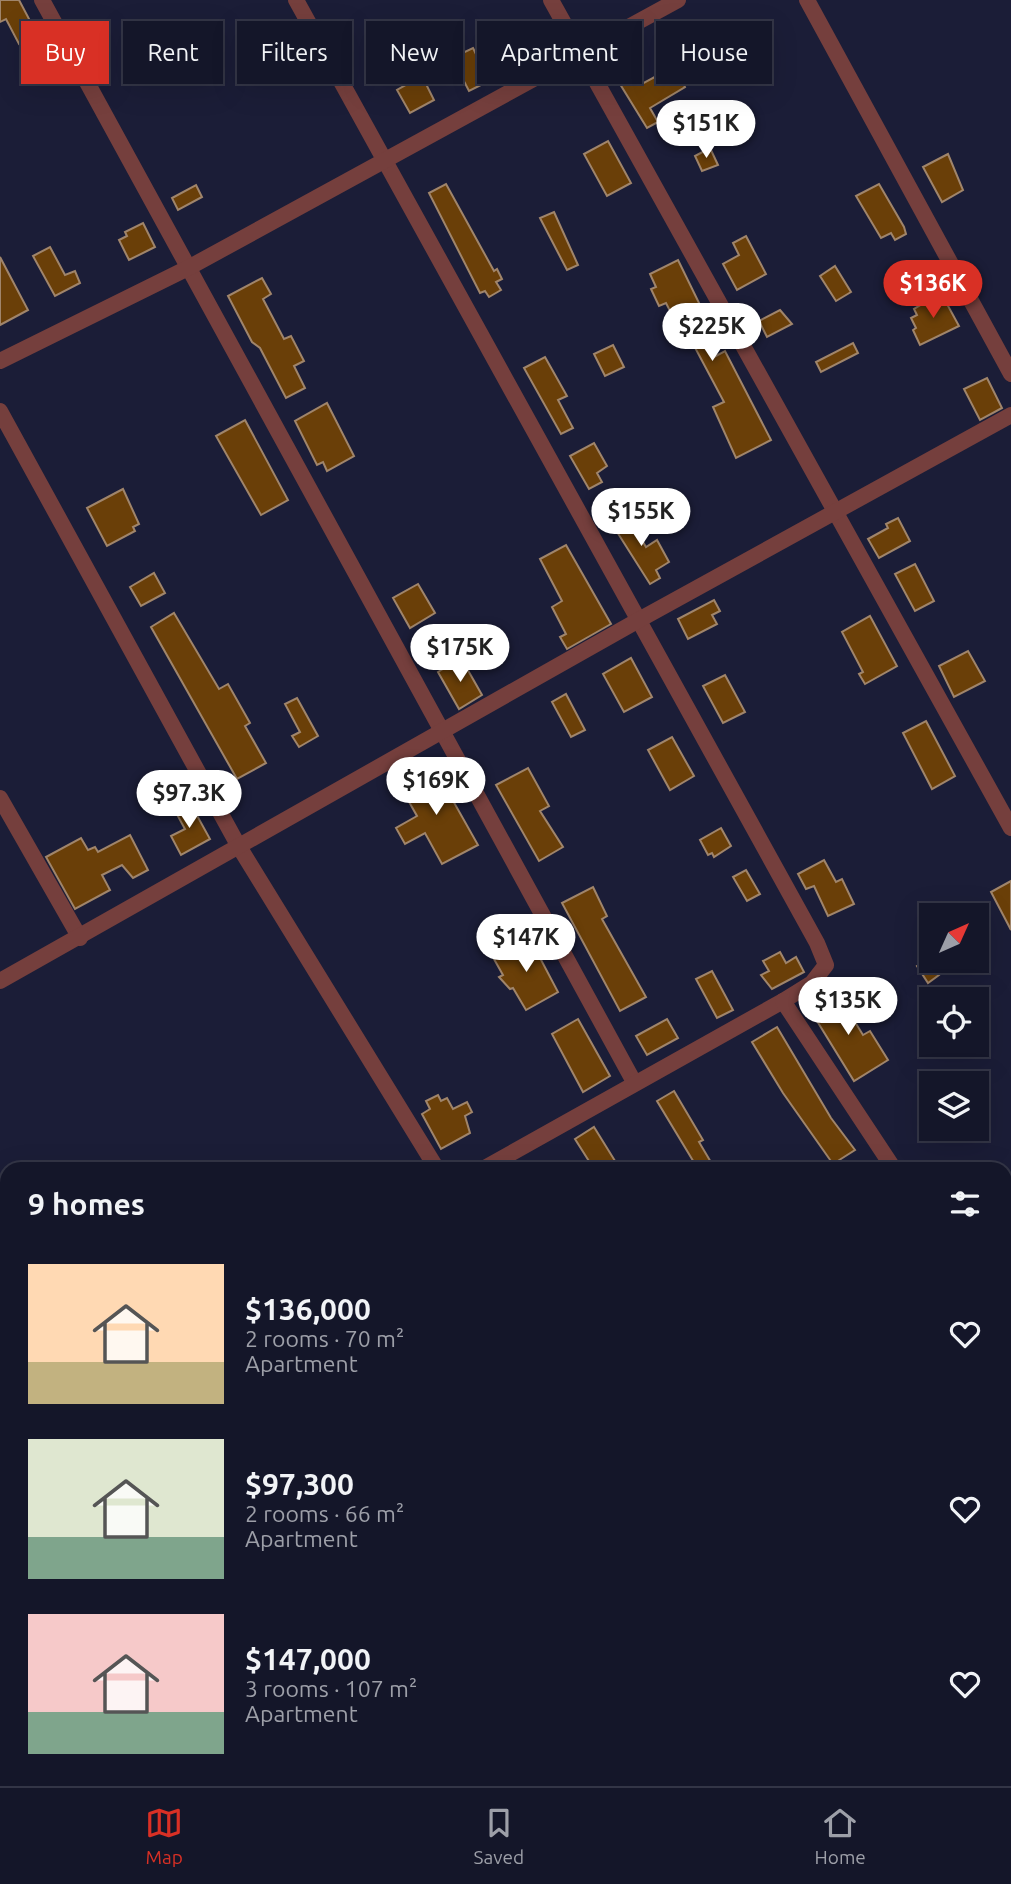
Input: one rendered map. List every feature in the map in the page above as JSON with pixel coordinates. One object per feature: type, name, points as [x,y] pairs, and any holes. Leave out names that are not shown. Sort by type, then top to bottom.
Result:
[{"type":"street","points":[[42,0],[440,732],[634,1082]]},
{"type":"street","points":[[296,0],[817,943],[826,965],[812,983],[783,1001],[495,1162]]},
{"type":"street","points":[[551,0],[562,21]]},
{"type":"street","points":[[640,21],[678,0]]},
{"type":"street","points":[[807,0],[1011,374]]},
{"type":"street","points":[[0,361],[188,268],[525,84]]},
{"type":"street","points":[[597,84],[1011,828]]},
{"type":"street","points":[[0,411],[238,845],[433,1162]]},
{"type":"street","points":[[0,981],[637,621],[1011,415]]},
{"type":"street","points":[[0,798],[80,937]]},
{"type":"street","points":[[783,1001],[889,1162]]},
{"type":"building","points":[[0,0],[19,0],[30,21],[21,21],[19,44],[6,19],[0,22]]},
{"type":"building","points":[[473,48],[477,56],[477,84],[483,84],[469,91],[463,79],[463,53]]},
{"type":"building","points":[[656,76],[656,84],[684,84],[685,87],[650,108],[658,122],[647,128],[620,84],[642,84]]},
{"type":"building","points":[[408,84],[426,84],[434,100],[410,113],[397,90]]},
{"type":"building","points":[[608,141],[631,183],[607,196],[584,154]]},
{"type":"building","points":[[710,148],[718,165],[702,171],[695,156]]},
{"type":"building","points":[[948,154],[963,190],[942,202],[923,167]]},
{"type":"building","points":[[446,184],[494,271],[497,269],[502,279],[496,282],[501,290],[489,297],[485,291],[480,293],[429,193]]},
{"type":"building","points":[[879,184],[906,234],[895,240],[891,233],[881,238],[856,196]]},
{"type":"building","points":[[196,185],[202,197],[178,210],[172,198]]},
{"type":"building","points":[[554,212],[578,265],[567,270],[540,218]]},
{"type":"building","points":[[143,223],[155,247],[129,260],[119,240],[127,236],[125,232]]},
{"type":"building","points":[[746,236],[766,274],[737,290],[723,264],[739,255],[733,243]]},
{"type":"building","points":[[50,247],[65,275],[75,271],[80,283],[55,296],[33,256]]},
{"type":"building","points":[[0,257],[28,310],[0,325]]},
{"type":"building","points":[[678,260],[701,307],[692,311],[714,357],[725,351],[771,440],[736,458],[713,407],[724,402],[691,340],[686,342],[666,303],[659,306],[651,289],[656,287],[650,274]]},
{"type":"building","points":[[835,266],[851,292],[836,301],[820,276]]},
{"type":"building","points":[[262,278],[271,294],[263,299],[284,339],[291,336],[304,361],[294,366],[305,388],[286,398],[260,348],[252,342],[228,296]]},
{"type":"building","points":[[941,293],[959,326],[920,345],[911,318],[917,315],[914,309]]},
{"type":"building","points":[[780,310],[792,324],[767,337],[759,321]]},
{"type":"building","points":[[853,343],[858,353],[821,372],[816,362]]},
{"type":"building","points":[[613,345],[624,367],[605,376],[594,354]]},
{"type":"building","points":[[545,357],[567,396],[558,400],[573,428],[561,434],[524,368]]},
{"type":"building","points":[[987,378],[1002,408],[980,420],[964,389]]},
{"type":"building","points":[[327,403],[354,456],[327,471],[323,462],[317,465],[295,421]]},
{"type":"building","points":[[245,420],[288,500],[261,515],[216,436]]},
{"type":"building","points":[[594,443],[607,466],[597,473],[602,482],[589,489],[570,456]]},
{"type":"building","points":[[123,489],[139,524],[133,527],[135,531],[107,546],[87,508]]},
{"type":"building","points":[[625,511],[646,547],[657,540],[669,562],[656,570],[660,578],[650,584],[612,524],[616,521],[614,517]]},
{"type":"building","points":[[898,518],[910,541],[879,558],[868,539],[888,528],[886,524]]},
{"type":"building","points":[[566,545],[611,624],[567,649],[560,637],[566,634],[552,607],[562,601],[540,559]]},
{"type":"building","points":[[915,564],[934,601],[915,611],[895,574]]},
{"type":"building","points":[[154,573],[165,593],[141,606],[130,587]]},
{"type":"building","points":[[418,584],[435,613],[410,628],[393,598]]},
{"type":"building","points":[[714,600],[720,611],[712,615],[717,624],[688,639],[678,619]]},
{"type":"building","points":[[174,613],[219,689],[228,684],[250,723],[245,726],[266,763],[237,779],[151,627]]},
{"type":"building","points":[[870,616],[897,666],[865,684],[859,674],[863,672],[842,632]]},
{"type":"building","points":[[968,651],[985,681],[954,697],[939,666]]},
{"type":"building","points":[[461,658],[482,695],[459,709],[438,672]]},
{"type":"building","points":[[631,658],[652,697],[624,712],[603,674]]},
{"type":"building","points":[[725,675],[745,712],[723,723],[703,686]]},
{"type":"building","points":[[566,694],[585,730],[571,737],[552,702]]},
{"type":"building","points":[[297,698],[318,736],[299,747],[292,736],[300,732],[285,704]]},
{"type":"building","points":[[926,721],[955,776],[932,789],[903,733]]},
{"type":"building","points":[[672,737],[694,776],[670,790],[648,750]]},
{"type":"building","points":[[434,767],[478,845],[442,864],[425,833],[405,844],[396,828],[417,816],[400,786]]},
{"type":"building","points":[[528,768],[549,806],[540,811],[563,847],[539,861],[496,785]]},
{"type":"building","points":[[189,801],[210,839],[181,855],[171,836],[185,829],[174,809]]},
{"type":"building","points":[[721,828],[731,846],[714,857],[712,853],[708,855],[700,840]]},
{"type":"building","points":[[130,835],[148,870],[133,878],[122,865],[102,875],[110,890],[75,909],[46,857],[81,838],[88,850],[95,847],[98,852]]},
{"type":"building","points":[[824,860],[836,882],[842,879],[854,904],[828,916],[814,886],[806,889],[798,874]]},
{"type":"building","points":[[746,870],[760,894],[747,901],[733,877]]},
{"type":"building","points":[[1011,881],[1011,930],[991,892]]},
{"type":"building","points":[[593,887],[607,916],[602,919],[646,997],[620,1011],[562,903]]},
{"type":"building","points":[[529,937],[558,992],[526,1010],[513,988],[510,989],[499,977],[503,975],[494,959]]},
{"type":"building","points":[[780,952],[786,963],[796,957],[804,972],[772,989],[761,975],[769,971],[763,961]]},
{"type":"building","points":[[712,971],[733,1010],[717,1018],[696,979]]},
{"type":"building","points":[[922,973],[938,973],[939,975],[928,983]]},
{"type":"building","points":[[836,991],[863,1035],[870,1031],[888,1060],[854,1081],[809,1008]]},
{"type":"building","points":[[578,1019],[610,1076],[583,1092],[552,1034]]},
{"type":"building","points":[[667,1019],[678,1038],[647,1055],[636,1036]]},
{"type":"building","points":[[777,1027],[831,1118],[855,1150],[832,1162],[783,1093],[752,1042]]},
{"type":"building","points":[[674,1091],[703,1140],[699,1142],[711,1162],[694,1162],[657,1101]]},
{"type":"building","points":[[438,1095],[441,1101],[447,1098],[453,1109],[467,1102],[472,1112],[465,1116],[470,1133],[441,1149],[422,1114],[430,1109],[426,1101]]},
{"type":"building","points":[[594,1127],[616,1162],[590,1162],[575,1139]]}]
